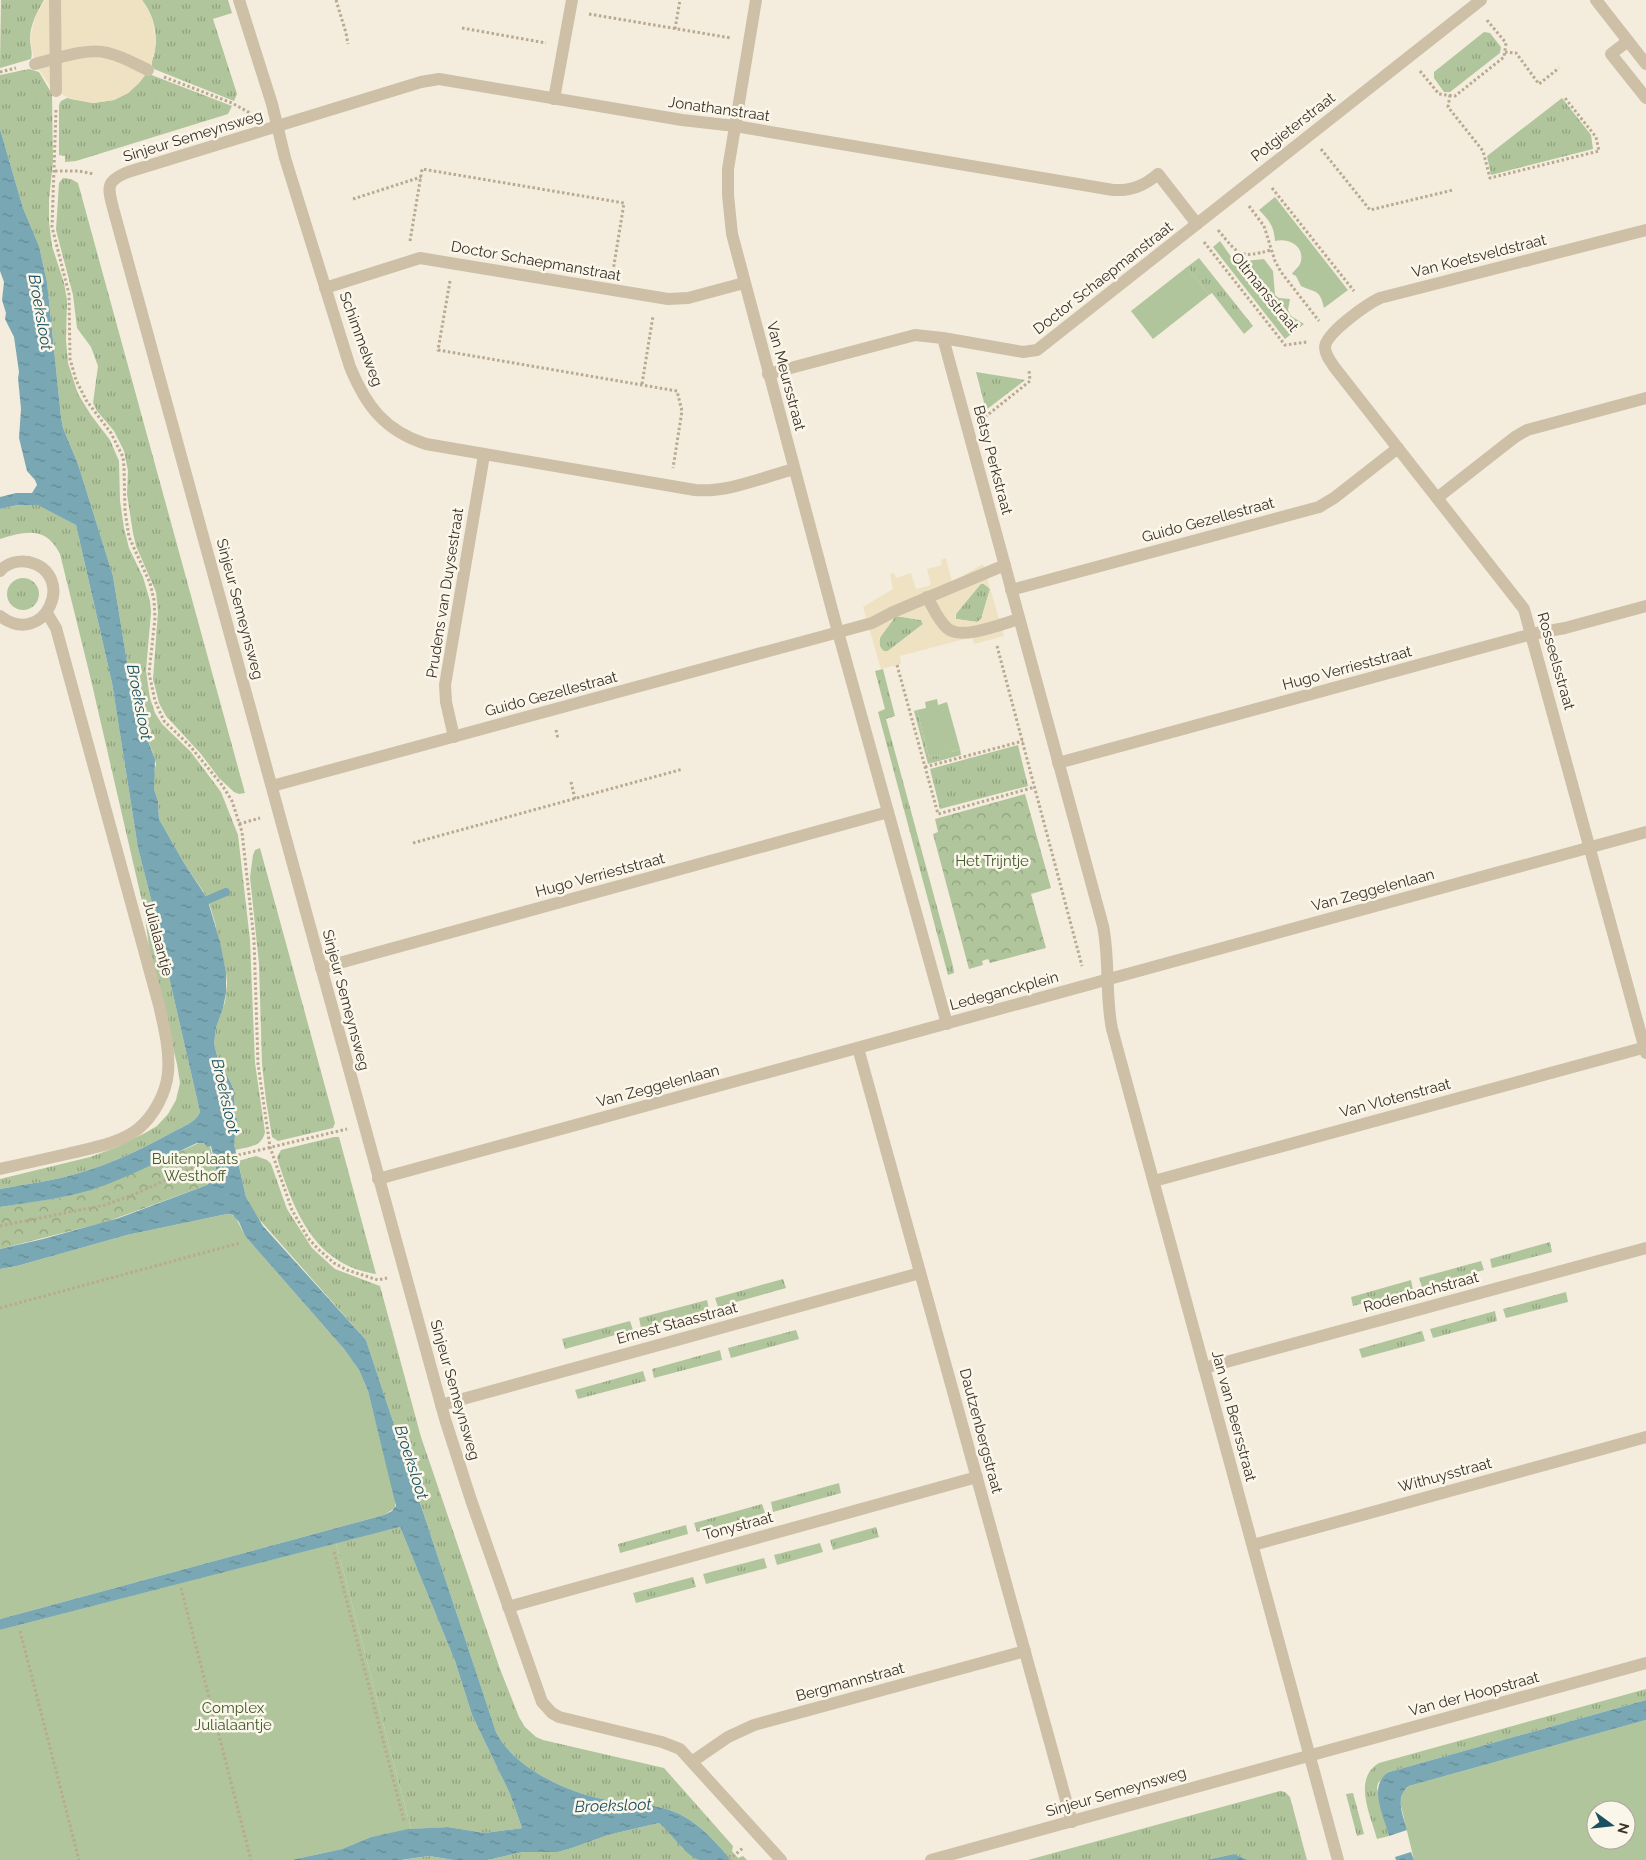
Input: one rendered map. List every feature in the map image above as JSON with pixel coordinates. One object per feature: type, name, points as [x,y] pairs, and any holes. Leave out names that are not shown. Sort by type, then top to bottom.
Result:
[{"type":"street","points":[[55,0],[56,91]]},
{"type":"street","name":"Schimmelweg","points":[[239,0],[272,104],[285,158],[356,383],[380,418],[399,433],[417,442],[484,455],[702,490],[724,488],[794,469]]},
{"type":"street","points":[[554,99],[572,0]]},
{"type":"street","name":"Van Meursstraat","points":[[756,0],[728,169],[728,204],[732,234],[744,283],[838,632]]},
{"type":"street","points":[[1596,0],[1646,64]]},
{"type":"street","name":"Potgieterstraat","points":[[1199,223],[1478,2]]},
{"type":"street","points":[[1628,41],[1611,54],[1646,98]]},
{"type":"street","points":[[35,64],[85,53],[101,52],[114,55],[148,70]]},
{"type":"street","name":"Jonathanstraat","points":[[277,128],[305,117],[432,79],[443,80],[682,120],[735,126],[1113,190],[1139,187],[1158,174],[1199,223]]},
{"type":"street","name":"Sinjeur Semeynsweg","points":[[277,128],[128,172],[110,182],[110,194],[441,1405],[463,1477],[542,1702],[552,1713],[566,1719],[671,1745],[680,1750],[781,1860]]},
{"type":"street","name":"Doctor Schaepmanstraat","points":[[768,374],[908,336],[921,335],[1027,352],[1034,351],[1044,346],[1199,223]]},
{"type":"street","name":"Van Koetsveldstraat","points":[[1329,337],[1366,306],[1386,296],[1646,230]]},
{"type":"street","name":"Doctor Schaepmanstraat","points":[[325,288],[420,258],[668,299],[688,298],[744,283]]},
{"type":"street","name":"Rosseelsstraat","points":[[1329,337],[1325,349],[1329,360],[1521,604],[1525,612],[1645,1049]]},
{"type":"street","name":"Betsy Perkstraat","points":[[942,338],[1011,590]]},
{"type":"street","points":[[1437,498],[1518,434],[1646,398]]},
{"type":"street","name":"Guido Gezellestraat","points":[[1011,590],[1319,507],[1334,498],[1398,448]]},
{"type":"street","name":"Prudens van Duysestraat","points":[[454,737],[446,702],[446,685],[484,455]]},
{"type":"street","points":[[0,570],[4,566],[15,562],[26,562],[36,565],[45,572],[51,581],[54,592],[52,603],[47,613],[39,620],[29,624],[18,625],[7,622],[0,616]]},
{"type":"street","points":[[838,632],[872,623],[893,612],[1005,565]]},
{"type":"street","points":[[1011,590],[1103,926],[1108,952],[1108,980]]},
{"type":"street","points":[[927,598],[944,624],[952,631],[963,634],[993,632],[1019,619]]},
{"type":"street","name":"Hugo Verrieststraat","points":[[1058,763],[1532,634],[1565,628],[1646,606]]},
{"type":"street","name":"Julialaantje","points":[[0,1170],[92,1148],[126,1136],[139,1128],[152,1115],[160,1101],[168,1075],[169,1059],[159,1005],[56,628],[47,613]]},
{"type":"street","name":"Guido Gezellestraat","points":[[272,786],[838,632]]},
{"type":"street","name":"Ledeganckplein","points":[[838,632],[947,1024],[1108,980]]},
{"type":"street","name":"Hugo Verrieststraat","points":[[321,968],[888,812]]},
{"type":"street","name":"Van Zeggelenlaan","points":[[1108,980],[1646,832]]},
{"type":"street","name":"Jan van Beersstraat","points":[[1108,980],[1108,1005],[1111,1022],[1338,1860]]},
{"type":"street","name":"Van Zeggelenlaan","points":[[378,1180],[947,1024]]},
{"type":"street","name":"Dautzenbergstraat","points":[[858,1048],[1072,1822]]},
{"type":"street","name":"Van Vlotenstraat","points":[[1154,1182],[1645,1049]]},
{"type":"street","name":"Rodenbachstraat","points":[[1204,1368],[1646,1248]]},
{"type":"street","name":"Ernest Staasstraat","points":[[441,1405],[920,1273]]},
{"type":"street","name":"Withuysstraat","points":[[1253,1544],[1646,1437]]},
{"type":"street","name":"Tonystraat","points":[[508,1607],[977,1477]]},
{"type":"street","name":"Bergmannstraat","points":[[692,1761],[728,1737],[754,1726],[1025,1651]]},
{"type":"street","name":"Van der Hoopstraat","points":[[1310,1755],[1646,1663]]},
{"type":"street","name":"Sinjeur Semeynsweg","points":[[931,1860],[1310,1755]]},
{"type":"path","points":[[336,0],[348,44]]},
{"type":"path","points":[[675,28],[680,0]]},
{"type":"path","points":[[1409,56],[1439,94],[1455,96],[1504,58],[1506,43],[1478,2]]},
{"type":"path","points":[[600,15],[714,35]]},
{"type":"path","points":[[462,28],[527,40]]},
{"type":"path","points":[[1505,52],[1516,53],[1539,84],[1558,68]]},
{"type":"path","points":[[148,70],[232,103],[277,128]]},
{"type":"path","points":[[56,91],[52,227],[69,294],[70,359],[76,380],[86,400],[111,432],[123,457],[125,512],[129,537],[150,584],[154,600],[155,618],[149,663],[150,682],[155,701],[164,721],[190,746],[222,785],[232,801],[242,832],[254,940],[258,1064],[270,1147],[292,1210],[308,1238],[324,1256],[347,1270],[378,1280],[405,1274]]},
{"type":"path","points":[[1450,95],[1448,107],[1483,152],[1490,178],[1599,151],[1596,137],[1565,98]]},
{"type":"path","points":[[1327,156],[1370,210],[1453,190]]},
{"type":"path","points":[[411,239],[422,169],[624,203],[614,267]]},
{"type":"path","points":[[55,170],[90,172],[110,182]]},
{"type":"path","points":[[1261,174],[1366,306]]},
{"type":"path","points":[[353,199],[421,177]]},
{"type":"path","points":[[1238,192],[1264,226],[1278,267],[1329,337]]},
{"type":"path","points":[[1199,223],[1238,253],[1251,255],[1271,250]]},
{"type":"path","name":"Oltmansstraat","points":[[1199,223],[1285,345],[1329,337]]},
{"type":"path","points":[[450,283],[438,350],[677,390],[682,411],[674,459]]},
{"type":"path","points":[[642,384],[653,319]]},
{"type":"path","name":"Doctor Schaepmanstraat","points":[[968,430],[1030,381],[1027,352]]},
{"type":"path","points":[[993,632],[1088,985]]},
{"type":"path","points":[[897,665],[938,814],[1035,788]]},
{"type":"path","points":[[925,767],[1023,741]]},
{"type":"path","points":[[413,843],[684,769]]},
{"type":"path","points":[[571,782],[575,798]]},
{"type":"path","points":[[0,1226],[105,1205],[135,1194],[194,1166],[363,1125]]},
{"type":"path","points":[[0,1308],[240,1243]]},
{"type":"path","points":[[334,1552],[404,1821]]},
{"type":"path","points":[[181,1588],[251,1860]]},
{"type":"path","points":[[20,1631],[78,1860]]},
{"type":"path","points":[[729,1860],[736,1854]]},
{"type":"green space","points":[[1,0],[44,0],[36,14],[31,29],[31,59],[0,68]]},
{"type":"green space","points":[[142,0],[228,0],[232,13],[213,19],[237,94],[234,101],[154,69],[152,60],[156,43],[155,30],[152,17]]},
{"type":"green space","points":[[1484,32],[1490,33],[1501,47],[1500,53],[1450,92],[1444,92],[1434,78],[1434,72]]},
{"type":"green space","points":[[29,69],[39,72],[52,94],[53,161],[49,222],[52,246],[64,283],[67,300],[66,339],[68,363],[78,394],[110,440],[119,461],[120,501],[124,528],[129,548],[143,577],[150,601],[151,612],[146,671],[150,698],[155,713],[162,724],[191,752],[221,792],[238,835],[250,940],[255,1063],[265,1132],[261,1141],[254,1146],[235,1150],[234,1141],[237,1119],[234,1091],[218,1059],[214,1044],[216,1028],[225,1002],[227,983],[215,923],[203,891],[184,863],[159,819],[158,801],[153,777],[156,764],[144,731],[140,702],[127,662],[113,576],[78,464],[63,428],[47,282],[39,246],[23,208],[0,129],[0,75]]},
{"type":"green space","points":[[149,74],[232,106],[228,114],[76,161],[65,162],[65,156],[59,155],[59,105],[61,101],[67,98],[93,103],[114,100],[128,93],[145,75]]},
{"type":"green space","points":[[1562,98],[1591,135],[1593,149],[1491,175],[1487,156]]},
{"type":"green space","points":[[63,178],[71,179],[78,183],[245,793],[239,794],[234,792],[219,778],[201,754],[166,716],[159,703],[153,679],[158,612],[156,592],[136,546],[133,533],[127,494],[128,471],[124,451],[114,431],[97,411],[93,403],[98,366],[91,347],[77,328],[73,295],[56,230],[59,183]]},
{"type":"green space","points":[[1275,197],[1348,290],[1324,308],[1317,292],[1301,286],[1296,276],[1292,274],[1301,261],[1298,247],[1290,242],[1275,241],[1271,224],[1259,210]]},
{"type":"green space","points":[[1220,241],[1232,258],[1245,261],[1264,259],[1273,271],[1275,295],[1279,298],[1290,299],[1288,310],[1291,316],[1304,324],[1285,339],[1213,247]]},
{"type":"green space","points":[[1199,258],[1253,326],[1244,334],[1212,293],[1209,295],[1187,267]]},
{"type":"green space","points":[[1187,267],[1209,295],[1153,339],[1131,311]]},
{"type":"green space","points":[[976,372],[1025,380],[986,410]]},
{"type":"green space","points":[[19,505],[40,505],[76,525],[112,683],[138,848],[200,1112],[195,1119],[184,1126],[139,1150],[103,1165],[59,1178],[0,1189],[0,1179],[90,1157],[117,1147],[157,1126],[168,1114],[176,1100],[180,1083],[151,961],[144,910],[60,554],[48,539],[34,533],[18,534],[0,539],[0,509]]},
{"type":"green space","points":[[23,578],[29,579],[34,583],[38,588],[38,600],[34,605],[29,609],[23,610],[17,609],[12,605],[8,600],[7,594],[8,588],[12,583],[17,579]]},
{"type":"green space","points":[[980,584],[984,584],[990,589],[981,619],[977,622],[956,619],[956,614]]},
{"type":"green space","points":[[896,616],[921,620],[923,624],[888,651],[884,652],[881,648],[880,638],[885,628]]},
{"type":"green space","points":[[883,669],[895,716],[886,719],[953,966],[954,973],[948,975],[878,712],[885,709],[875,671]]},
{"type":"green space","points":[[937,699],[938,705],[947,702],[960,749],[951,752],[952,757],[940,760],[939,755],[929,757],[917,710],[926,708],[925,702]]},
{"type":"green space","points":[[917,710],[929,757],[939,755],[940,760],[951,752],[960,749],[961,755],[928,764],[914,711]]},
{"type":"green space","points":[[1018,745],[1028,786],[940,809],[930,769]]},
{"type":"green space","name":"Het Trijntje","points":[[1025,794],[1051,888],[1031,894],[1046,948],[990,963],[988,959],[982,961],[983,965],[969,969],[933,834],[938,832],[935,819]]},
{"type":"green space","points":[[260,848],[335,1123],[333,1128],[278,1141],[272,1137],[262,1064],[259,964],[250,877],[253,855],[255,850]]},
{"type":"green space","points":[[339,1137],[376,1274],[355,1269],[323,1249],[301,1219],[279,1164],[277,1157],[281,1150]]},
{"type":"green space","name":"Buitenplaats Westhoff","points":[[201,1142],[210,1146],[217,1173],[207,1185],[106,1222],[0,1249],[0,1207],[62,1197],[92,1189]]},
{"type":"green space","points":[[256,1156],[267,1160],[271,1164],[287,1209],[312,1248],[335,1269],[380,1286],[421,1437],[500,1669],[519,1717],[525,1727],[536,1737],[543,1740],[664,1768],[733,1846],[732,1851],[738,1858],[743,1856],[747,1860],[731,1860],[700,1827],[670,1810],[598,1798],[564,1787],[531,1769],[516,1758],[505,1745],[496,1732],[366,1340],[258,1218],[246,1197],[238,1161]]},
{"type":"green space","points":[[227,1214],[235,1216],[245,1236],[344,1349],[359,1370],[368,1391],[395,1498],[395,1508],[384,1515],[0,1619],[0,1269],[127,1235]]},
{"type":"green space","points":[[1550,1242],[1552,1252],[1492,1268],[1490,1259]]},
{"type":"green space","points":[[1481,1261],[1484,1270],[1422,1287],[1419,1278]]},
{"type":"green space","points":[[783,1279],[786,1288],[718,1307],[715,1298]]},
{"type":"green space","points":[[1411,1280],[1413,1290],[1353,1306],[1351,1297]]},
{"type":"green space","points":[[1566,1292],[1568,1302],[1506,1318],[1503,1309]]},
{"type":"green space","points":[[707,1300],[709,1309],[641,1328],[639,1318]]},
{"type":"green space","points":[[1495,1311],[1497,1321],[1433,1338],[1430,1329]]},
{"type":"green space","points":[[630,1321],[633,1330],[565,1349],[562,1339]]},
{"type":"green space","points":[[796,1330],[799,1339],[731,1358],[728,1348]]},
{"type":"green space","points":[[1422,1331],[1425,1341],[1362,1358],[1359,1349]]},
{"type":"green space","points":[[720,1350],[722,1360],[654,1378],[652,1369]]},
{"type":"green space","points":[[643,1371],[646,1381],[578,1399],[575,1390]]},
{"type":"green space","points":[[839,1483],[841,1493],[773,1512],[771,1502]]},
{"type":"green space","points":[[762,1504],[765,1513],[697,1532],[694,1523]]},
{"type":"green space","points":[[686,1525],[688,1534],[620,1553],[618,1544]]},
{"type":"green space","points":[[400,1527],[455,1661],[472,1715],[510,1794],[522,1828],[485,1833],[448,1827],[411,1829],[336,1543]]},
{"type":"green space","points":[[876,1527],[879,1537],[833,1550],[830,1540]]},
{"type":"green space","name":"Complex Julialaantje","points":[[336,1543],[411,1829],[371,1837],[342,1849],[291,1860],[0,1860],[0,1630]]},
{"type":"green space","points":[[820,1543],[823,1552],[777,1565],[774,1555]]},
{"type":"green space","points":[[764,1558],[767,1568],[706,1584],[703,1574]]},
{"type":"green space","points":[[693,1577],[696,1587],[636,1603],[633,1593]]},
{"type":"green space","points":[[1646,1689],[1646,1700],[1389,1772],[1378,1783],[1377,1788],[1389,1836],[1377,1839],[1368,1809],[1365,1788],[1366,1778],[1379,1763]]},
{"type":"green space","points":[[1646,1720],[1646,1860],[1414,1860],[1400,1802],[1403,1792],[1409,1786]]},
{"type":"green space","points":[[1280,1791],[1285,1792],[1290,1797],[1307,1860],[1248,1860],[1234,1854],[1206,1860],[1028,1860]]},
{"type":"green space","points":[[1353,1793],[1364,1834],[1357,1836],[1346,1794]]},
{"type":"green space","points":[[659,1823],[669,1831],[682,1848],[700,1860],[487,1860],[523,1852],[558,1852],[608,1835]]},
{"type":"green space","points":[[429,1856],[453,1860],[402,1860]]},
{"type":"shaded area","points":[[45,0],[142,0],[152,18],[156,41],[154,56],[148,71],[139,83],[128,93],[114,100],[93,103],[70,99],[51,87],[35,64],[30,39],[35,17]]},
{"type":"shaded area","points":[[946,558],[952,582],[983,564],[1004,636],[974,644],[972,637],[900,656],[901,664],[881,669],[863,607],[893,589],[890,574],[894,573],[896,578],[911,573],[916,589],[931,585],[927,569],[942,565],[941,560]],"holes":[[[981,584],[990,589],[981,620],[977,622],[956,619],[955,615]],[[896,616],[921,620],[923,624],[888,651],[884,651],[880,647],[879,639]]]},
{"type":"water","name":"Broeksloot","points":[[0,129],[23,208],[39,246],[47,282],[63,428],[78,464],[113,576],[127,662],[138,691],[144,731],[155,759],[154,789],[158,801],[159,819],[207,898],[220,942],[226,972],[226,993],[216,1028],[214,1044],[218,1059],[234,1091],[237,1119],[234,1144],[246,1197],[263,1226],[366,1340],[496,1732],[505,1745],[516,1758],[531,1769],[564,1787],[598,1798],[662,1808],[685,1817],[707,1834],[731,1860],[699,1860],[693,1857],[659,1823],[608,1835],[558,1852],[523,1852],[487,1860],[453,1860],[429,1856],[401,1860],[291,1860],[342,1849],[371,1837],[408,1829],[448,1827],[485,1833],[522,1828],[510,1794],[472,1715],[455,1661],[400,1527],[0,1630],[0,1619],[384,1515],[392,1511],[396,1506],[368,1391],[359,1370],[344,1349],[245,1236],[239,1222],[233,1215],[227,1214],[127,1235],[0,1269],[0,1249],[119,1218],[207,1185],[217,1173],[211,1146],[207,1147],[204,1143],[197,1143],[132,1174],[91,1190],[57,1198],[0,1207],[0,1189],[59,1178],[103,1165],[139,1150],[184,1126],[195,1119],[200,1112],[138,848],[112,683],[76,525],[38,505],[18,505],[0,509],[0,497],[16,493],[32,493],[37,485],[27,471],[19,438],[21,409],[19,372],[14,337],[5,319],[6,313],[2,300],[4,282],[0,271]]},
{"type":"water","points":[[1646,1700],[1646,1720],[1409,1786],[1404,1790],[1401,1801],[1407,1830],[1389,1836],[1378,1793],[1382,1778],[1389,1772]]},
{"type":"water","points":[[1411,1852],[1414,1860],[1396,1860],[1395,1857]]},
{"type":"water","points":[[1234,1854],[1248,1860],[1206,1860]]},
{"type":"waterway","points":[[198,904],[226,892]]}]
